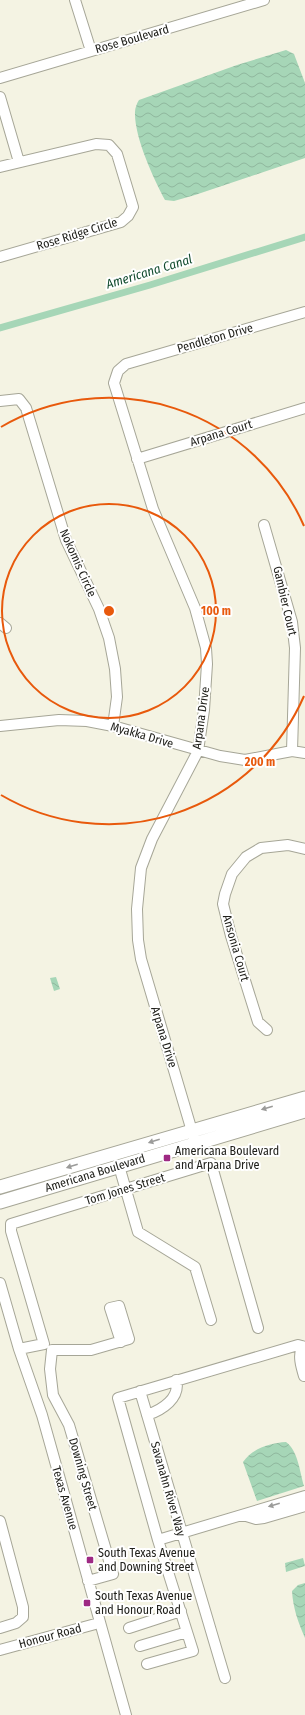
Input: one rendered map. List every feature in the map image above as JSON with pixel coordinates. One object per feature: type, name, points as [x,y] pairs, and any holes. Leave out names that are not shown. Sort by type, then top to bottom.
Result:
[{"type":"main road","name":"Americana Boulevard","points":[[0,1187],[305,1098]]},
{"type":"main road","name":"Americana Boulevard","points":[[0,1202],[305,1111]]},
{"type":"street","points":[[76,0],[91,51]]},
{"type":"street","name":"Rose Boulevard","points":[[0,78],[264,0]]},
{"type":"street","points":[[0,97],[19,162]]},
{"type":"street","name":"Rose Ridge Circle","points":[[0,168],[19,162],[35,160],[96,144],[109,145],[117,154],[133,207],[128,216],[121,222],[0,257]]},
{"type":"street","name":"Pendleton Drive","points":[[126,364],[305,312]]},
{"type":"street","name":"Arpana Drive","points":[[126,364],[118,371],[114,382],[152,509],[195,608],[206,648],[207,664],[204,710],[198,751],[152,839],[141,868],[137,909],[138,940],[141,959],[196,1143]]},
{"type":"street","name":"Nokomis Circle","points":[[0,401],[19,399],[26,408],[66,540],[99,609],[109,638],[115,668],[117,697],[113,726]]},
{"type":"street","name":"Arpana Court","points":[[137,459],[305,408]]},
{"type":"street","name":"Gambier Court","points":[[264,525],[292,622],[295,648],[292,751]]},
{"type":"street","name":"Myakka Drive","points":[[0,726],[59,720],[87,721],[113,726],[198,751],[245,760],[292,751],[305,753]]},
{"type":"street","name":"Ansonia Court","points":[[267,1030],[258,1022],[231,936],[223,904],[225,894],[232,874],[246,857],[261,848],[288,845],[305,849]]},
{"type":"street","name":"Tom Jones Street","points":[[11,1224],[211,1163],[258,1328]]},
{"type":"street","points":[[119,1166],[138,1232],[195,1267],[211,1320]]},
{"type":"street","name":"Downing Street","points":[[11,1224],[11,1231],[48,1347],[53,1395],[69,1425],[113,1574],[88,1581]]},
{"type":"street","name":"Texas Avenue","points":[[0,1283],[42,1415],[126,1715]]},
{"type":"street","points":[[20,1349],[48,1347],[90,1350],[121,1342]]},
{"type":"street","points":[[147,1664],[193,1651],[158,1540],[118,1398],[298,1345],[303,1347],[299,1352],[304,1376]]},
{"type":"street","points":[[147,1414],[162,1409],[174,1396],[178,1387],[176,1380]]},
{"type":"street","name":"Savanahn River Way","points":[[140,1391],[225,1678]]},
{"type":"street","points":[[158,1540],[305,1496]]},
{"type":"street","points":[[243,1515],[256,1519],[264,1518],[305,1506]]},
{"type":"street","points":[[0,1521],[23,1607],[23,1617],[16,1623],[0,1628]]},
{"type":"street","points":[[129,1628],[181,1611]]},
{"type":"street","name":"Honour Road","points":[[0,1650],[99,1623]]},
{"type":"street","points":[[140,1646],[187,1632]]},
{"type":"water","points":[[286,50],[294,54],[305,83],[305,158],[195,195],[174,201],[165,200],[150,169],[141,145],[135,112],[139,100],[237,65]]},
{"type":"water","points":[[56,977],[60,989],[54,991],[50,978]]},
{"type":"water","points":[[286,1442],[296,1456],[304,1486],[257,1501],[243,1462],[252,1453],[262,1447]]},
{"type":"water","points":[[303,1558],[305,1566],[286,1572],[285,1563]]},
{"type":"water","points":[[305,1583],[305,1638],[296,1615],[292,1591],[298,1585]]},
{"type":"waterway","name":"Americana Canal","points":[[0,328],[150,285],[305,237]]},
{"type":"place","name":"Americana Boulevard and Arpana Drive","points":[[167,1158]]},
{"type":"place","name":"South Texas Avenue and Downing Street","points":[[90,1560]]},
{"type":"place","name":"South Texas Avenue and Honour Road","points":[[87,1603]]}]
